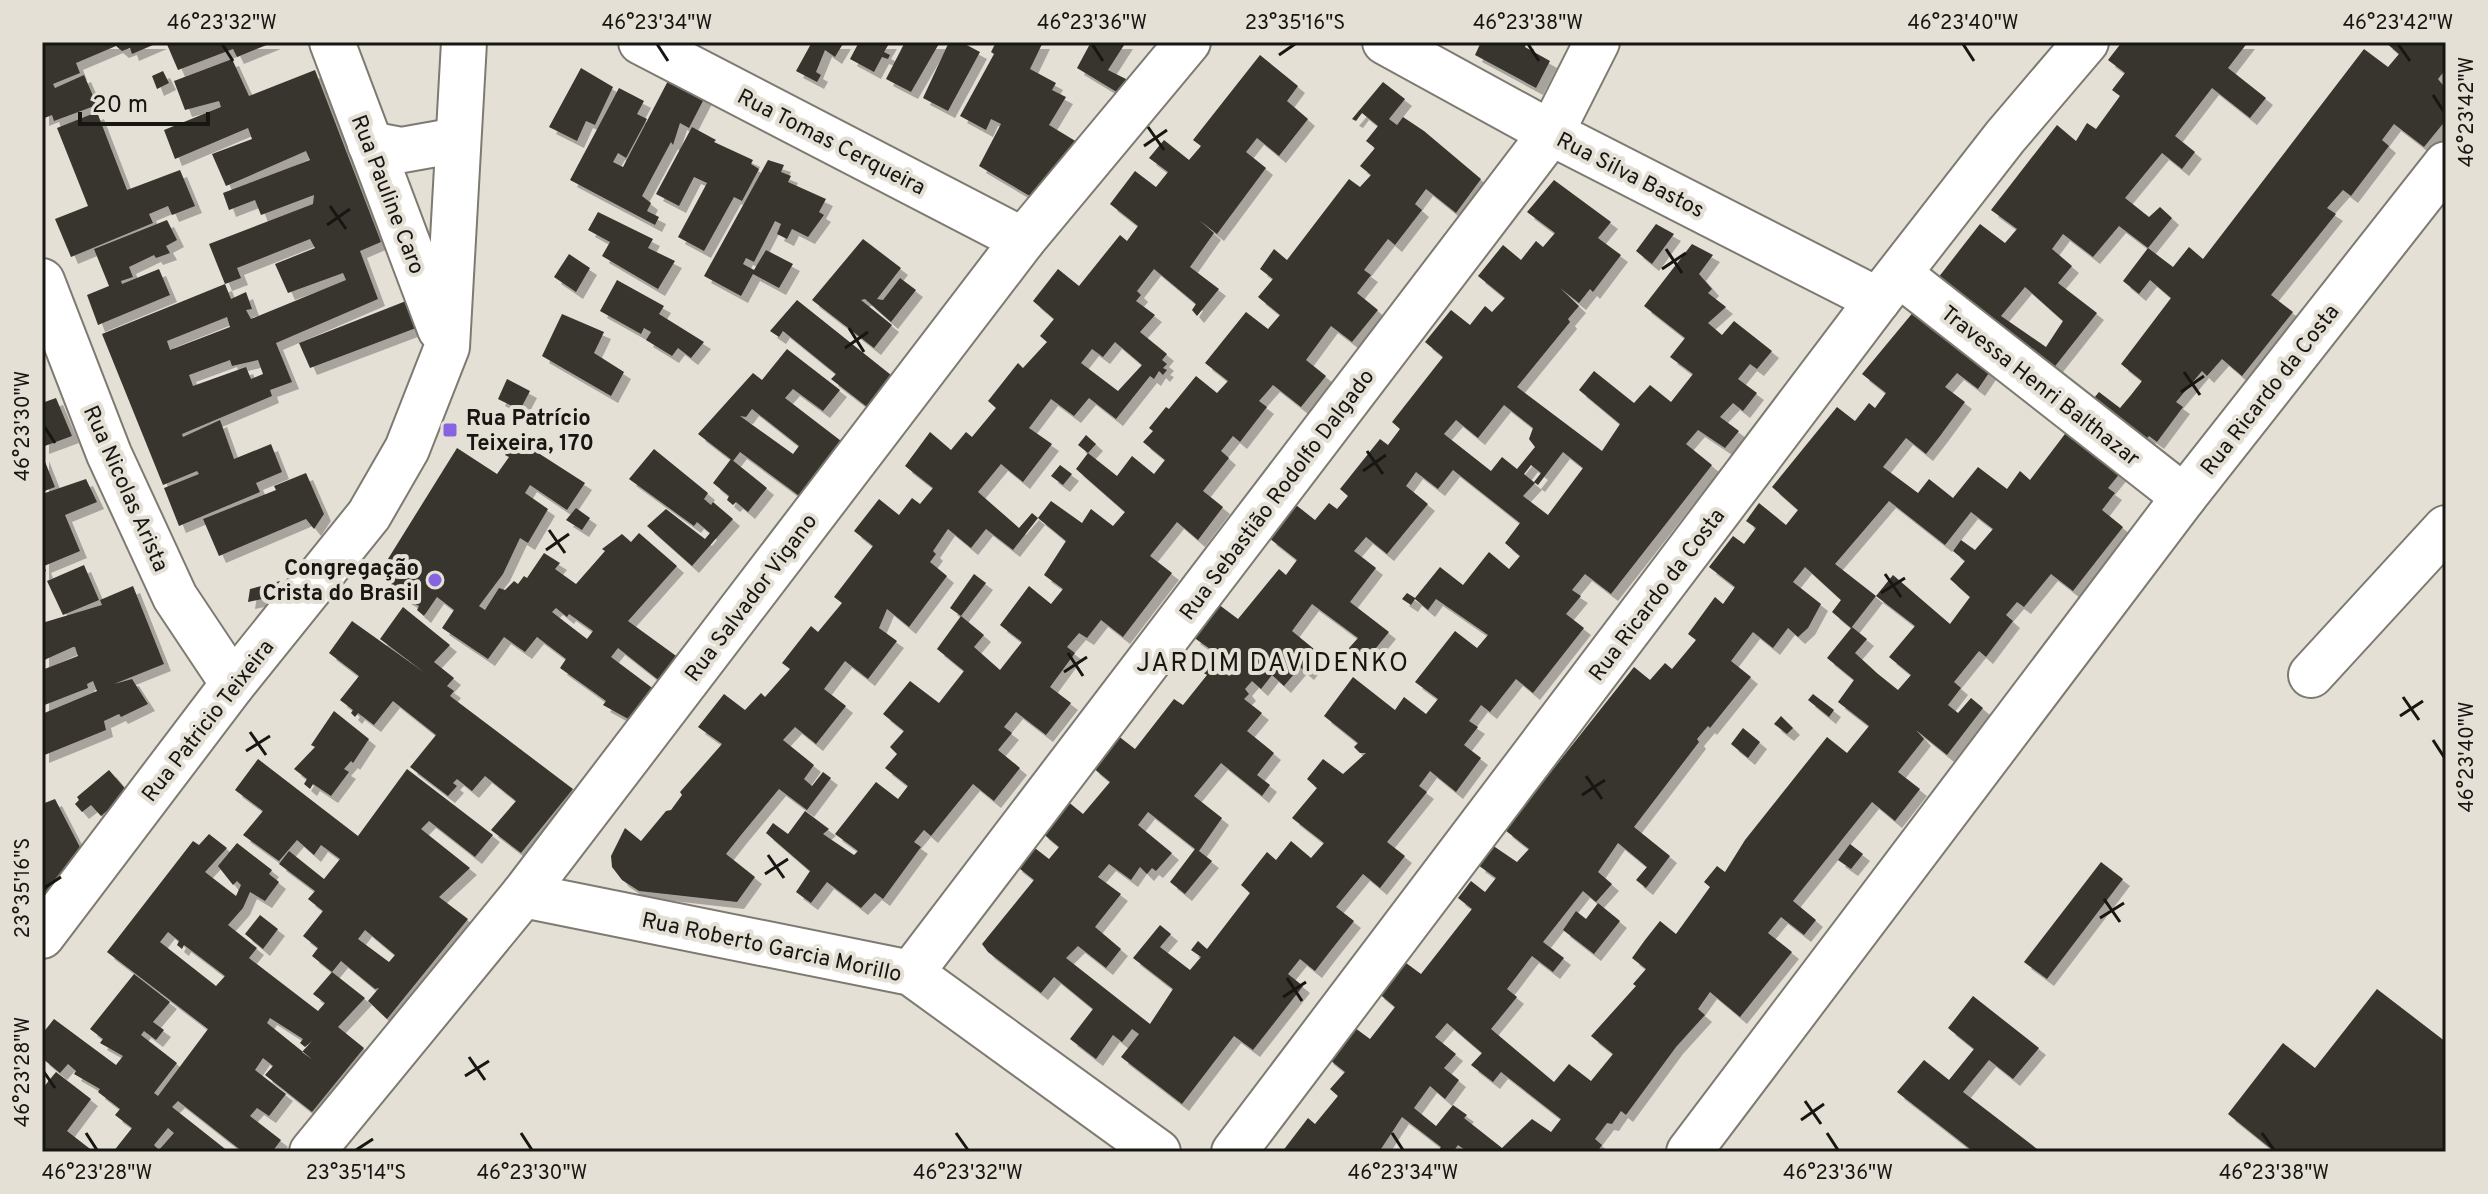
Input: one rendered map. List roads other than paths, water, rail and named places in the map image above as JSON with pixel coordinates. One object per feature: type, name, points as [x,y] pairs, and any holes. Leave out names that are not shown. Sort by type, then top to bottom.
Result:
[{"type":"street","name":"Rua Pauline Caro","points":[[332,42],[447,347]]},
{"type":"street","name":"Rua Patricio Teixeira","points":[[42,936],[233,684],[369,515],[407,449],[447,347],[464,42]]},
{"type":"street","name":"Rua Tomas Cerqueira","points":[[641,42],[1023,240]]},
{"type":"street","name":"Rua Salvador Vigano","points":[[312,1152],[523,895],[1023,240],[1188,42]]},
{"type":"street","name":"Rua Silva Bastos","points":[[1385,42],[1551,133],[1889,287]]},
{"type":"street","name":"Rua Sebastião Rodolfo Dalgado","points":[[911,973],[1551,133],[1597,42]]},
{"type":"street","name":"Rua Ricardo da Costa","points":[[1234,1152],[1889,287],[2005,137],[2086,42]]},
{"type":"street","points":[[370,144],[402,150],[458,140]]},
{"type":"street","name":"Rua Ricardo da Costa","points":[[1689,1152],[2184,497],[2446,164]]},
{"type":"street","name":"Rua Nicolas Arista","points":[[42,281],[109,454],[175,597],[233,684]]},
{"type":"street","name":"Travessa Henri Balthazar","points":[[1889,287],[2184,497]]},
{"type":"street","points":[[2311,675],[2446,528]]},
{"type":"street","name":"Rua Roberto Garcia Morillo","points":[[523,895],[911,973],[1158,1152]]},
{"type":"place","name":"Rua Patrício Teixeira, 170","points":[[450,430]]},
{"type":"place","name":"Congregação Crista do Brasil","points":[[435,580]]},
{"type":"district","name":"JARDIM DAVIDENKO","points":[[1273,662]]}]
